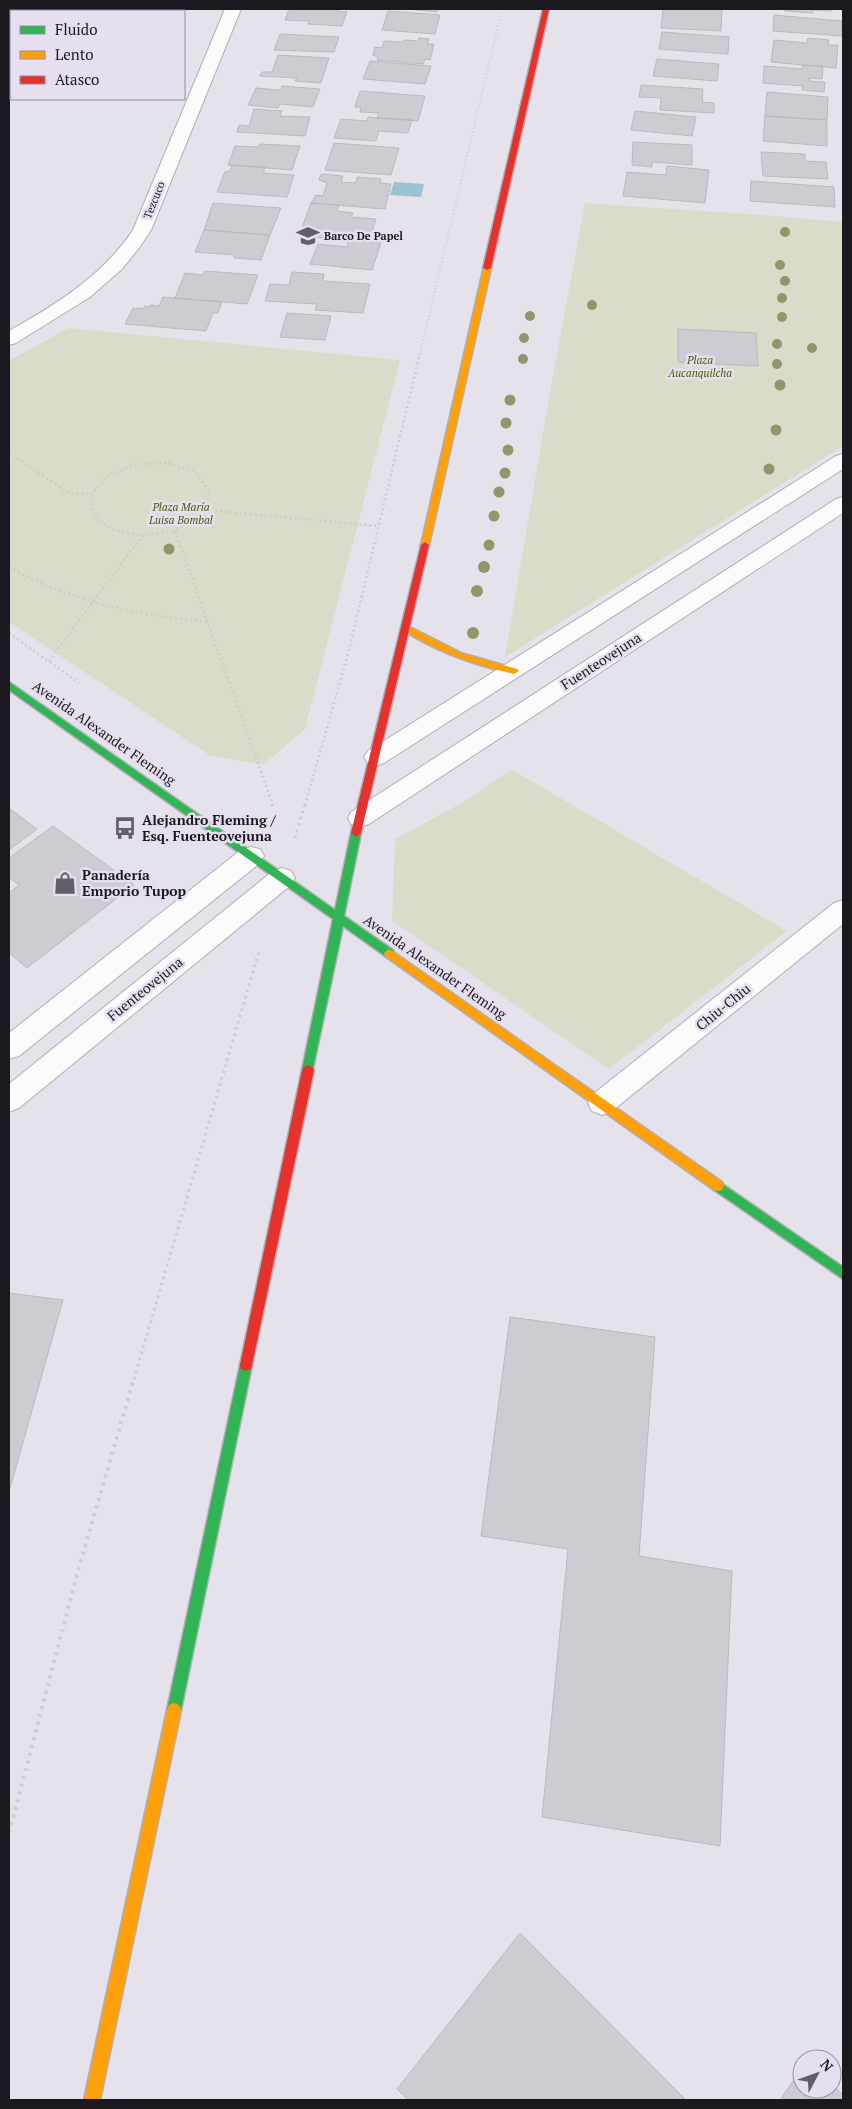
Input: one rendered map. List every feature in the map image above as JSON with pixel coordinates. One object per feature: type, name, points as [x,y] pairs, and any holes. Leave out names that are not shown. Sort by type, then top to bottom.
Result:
[{"type":"main road","points":[[92,2100],[310,1064],[338,917],[406,628],[546,9]]},
{"type":"main road","points":[[406,628],[439,650],[460,659],[483,666],[514,671]]},
{"type":"main road","name":"Avenida Alexander Fleming","points":[[9,685],[843,1274]]},
{"type":"street","name":"Tezcuco","points":[[9,339],[68,305],[94,287],[115,268],[131,249],[142,230],[233,9]]},
{"type":"street","points":[[376,758],[843,460]]},
{"type":"street","name":"Fuenteovejuna","points":[[360,818],[843,504]]},
{"type":"street","points":[[9,1048],[251,856]]},
{"type":"street","name":"Fuenteovejuna","points":[[9,1100],[282,878]]},
{"type":"street","name":"Chiu-Chiu","points":[[602,1103],[843,910]]},
{"type":"path","points":[[299,826],[348,654],[502,9]]},
{"type":"path","points":[[9,453],[70,494],[92,493]]},
{"type":"path","points":[[205,510],[209,490],[195,472],[168,463],[137,464],[108,475],[92,493],[93,513],[111,529],[142,536],[175,531],[205,510],[378,526]]},
{"type":"path","points":[[175,531],[274,809]]},
{"type":"path","points":[[49,661],[142,536]]},
{"type":"path","points":[[9,567],[30,580],[92,604],[129,612],[208,622]]},
{"type":"path","points":[[9,1833],[78,1571],[261,944]]},
{"type":"green space","name":"Plaza Aucanquilcha","points":[[585,203],[843,222],[843,446],[505,657],[549,397]]},
{"type":"green space","name":"Plaza María Luisa Bombal","points":[[68,328],[400,360],[305,729],[263,765],[209,755],[9,622],[9,361]]},
{"type":"green space","points":[[511,769],[787,931],[609,1069],[392,921],[395,839],[467,800]]},
{"type":"water","points":[[394,182],[424,184],[421,197],[390,195]]},
{"type":"building","points":[[289,9],[337,9],[336,11],[347,12],[342,26],[308,24],[309,21],[285,20]]},
{"type":"building","points":[[407,9],[438,9],[437,12]]},
{"type":"building","points":[[663,9],[722,9],[721,31],[661,28]]},
{"type":"building","points":[[783,9],[832,9],[831,11],[813,10],[813,13],[785,11]]},
{"type":"building","points":[[388,11],[440,15],[435,34],[382,30]]},
{"type":"building","points":[[774,15],[842,21],[842,36],[773,31]]},
{"type":"building","points":[[662,32],[729,37],[728,54],[659,49]]},
{"type":"building","points":[[280,34],[339,37],[334,52],[274,50]]},
{"type":"building","points":[[419,38],[429,39],[427,44],[434,44],[430,60],[425,59],[423,64],[377,60],[378,57],[373,55],[375,47],[382,48],[384,41],[418,41]]},
{"type":"building","points":[[808,38],[829,40],[828,45],[838,45],[836,68],[771,62],[774,40],[807,43]]},
{"type":"building","points":[[278,55],[329,58],[321,83],[295,81],[297,78],[260,76],[262,72],[272,72]]},
{"type":"building","points":[[657,59],[719,64],[717,81],[653,76]]},
{"type":"building","points":[[370,61],[431,66],[425,84],[363,79]]},
{"type":"building","points":[[802,65],[823,66],[822,79],[809,78],[809,81],[825,82],[824,92],[802,90],[803,86],[763,83],[764,66],[802,69]]},
{"type":"building","points":[[641,85],[703,89],[702,102],[714,103],[714,113],[660,110],[661,98],[639,97]]},
{"type":"building","points":[[282,86],[320,89],[313,107],[280,104],[278,108],[248,105],[256,88],[280,90]]},
{"type":"building","points":[[360,91],[425,96],[418,121],[377,118],[379,113],[360,112],[361,107],[355,107]]},
{"type":"building","points":[[767,92],[828,97],[827,120],[765,116]]},
{"type":"building","points":[[254,109],[282,111],[280,116],[310,117],[305,136],[237,132],[239,125],[249,126]]},
{"type":"building","points":[[635,111],[696,117],[692,136],[631,130]]},
{"type":"building","points":[[765,116],[827,120],[827,146],[763,141]]},
{"type":"building","points":[[368,117],[412,120],[408,133],[379,131],[376,141],[334,138],[341,119],[367,121]]},
{"type":"building","points":[[633,142],[692,145],[692,165],[652,162],[652,167],[632,165]]},
{"type":"building","points":[[334,143],[399,148],[391,175],[325,170]]},
{"type":"building","points":[[260,144],[300,146],[292,170],[228,165],[235,146],[259,147]]},
{"type":"building","points":[[761,152],[805,154],[805,161],[826,162],[828,179],[763,176]]},
{"type":"building","points":[[232,165],[265,167],[263,173],[294,175],[287,197],[217,192],[225,172],[230,171]]},
{"type":"building","points":[[667,166],[709,170],[705,203],[623,196],[627,172],[666,175]]},
{"type":"building","points":[[321,174],[343,176],[341,182],[356,183],[357,177],[381,179],[380,183],[391,184],[385,209],[311,203],[316,195],[323,196],[327,183],[319,180]]},
{"type":"building","points":[[751,181],[834,187],[835,207],[750,201]]},
{"type":"building","points":[[213,203],[281,208],[270,235],[204,230]]},
{"type":"building","points":[[311,203],[339,205],[337,211],[353,213],[351,217],[376,219],[369,242],[299,236]]},
{"type":"building","points":[[204,230],[270,235],[261,260],[234,258],[234,255],[195,252]]},
{"type":"building","points":[[349,240],[381,243],[372,270],[310,264],[318,244],[347,247]]},
{"type":"building","points":[[205,271],[258,275],[247,304],[175,298],[185,273],[203,275]]},
{"type":"building","points":[[292,272],[324,274],[323,281],[370,284],[363,313],[315,310],[317,304],[265,301],[270,284],[289,285]]},
{"type":"building","points":[[163,297],[222,302],[218,313],[213,313],[206,331],[125,324],[133,308],[143,309],[145,306],[159,306]]},
{"type":"building","points":[[287,313],[331,316],[325,340],[280,337]]},
{"type":"building","points":[[678,329],[756,333],[758,366],[678,362]]},
{"type":"building","points":[[9,808],[37,829],[9,850]]},
{"type":"building","points":[[53,826],[134,885],[27,968],[9,953],[9,893],[19,885],[9,877],[9,858]]},
{"type":"building","points":[[9,1293],[63,1300],[9,1492]]},
{"type":"building","points":[[510,1317],[655,1337],[639,1556],[732,1571],[720,1846],[542,1817],[568,1549],[481,1536]]},
{"type":"building","points":[[520,1933],[686,2100],[408,2100],[397,2089]]},
{"type":"building","points":[[792,2083],[792,2099],[842,2099],[843,2095],[843,2100],[780,2100]]},
{"type":"traffic: fast","points":[[9,685],[389,953]]},
{"type":"traffic: fast","points":[[308,1070],[356,833]]},
{"type":"traffic: fast","points":[[718,1186],[843,1274]]},
{"type":"traffic: fast","points":[[174,1710],[246,1365]]},
{"type":"traffic: slow","points":[[425,545],[487,268]]},
{"type":"traffic: slow","points":[[406,628],[445,650],[485,664],[514,671]]},
{"type":"traffic: slow","points":[[389,953],[718,1186]]},
{"type":"traffic: slow","points":[[92,2100],[174,1710]]},
{"type":"traffic: jam","points":[[487,268],[546,9]]},
{"type":"traffic: jam","points":[[356,833],[425,545]]},
{"type":"traffic: jam","points":[[246,1365],[308,1070]]},
{"type":"place","name":"Barco De Papel","points":[[308,236]]},
{"type":"place","name":"Alejandro Fleming / Esq. Fuenteovejuna","points":[[125,828]]},
{"type":"place","name":"Panadería Emporio Tupop","points":[[65,883]]}]
